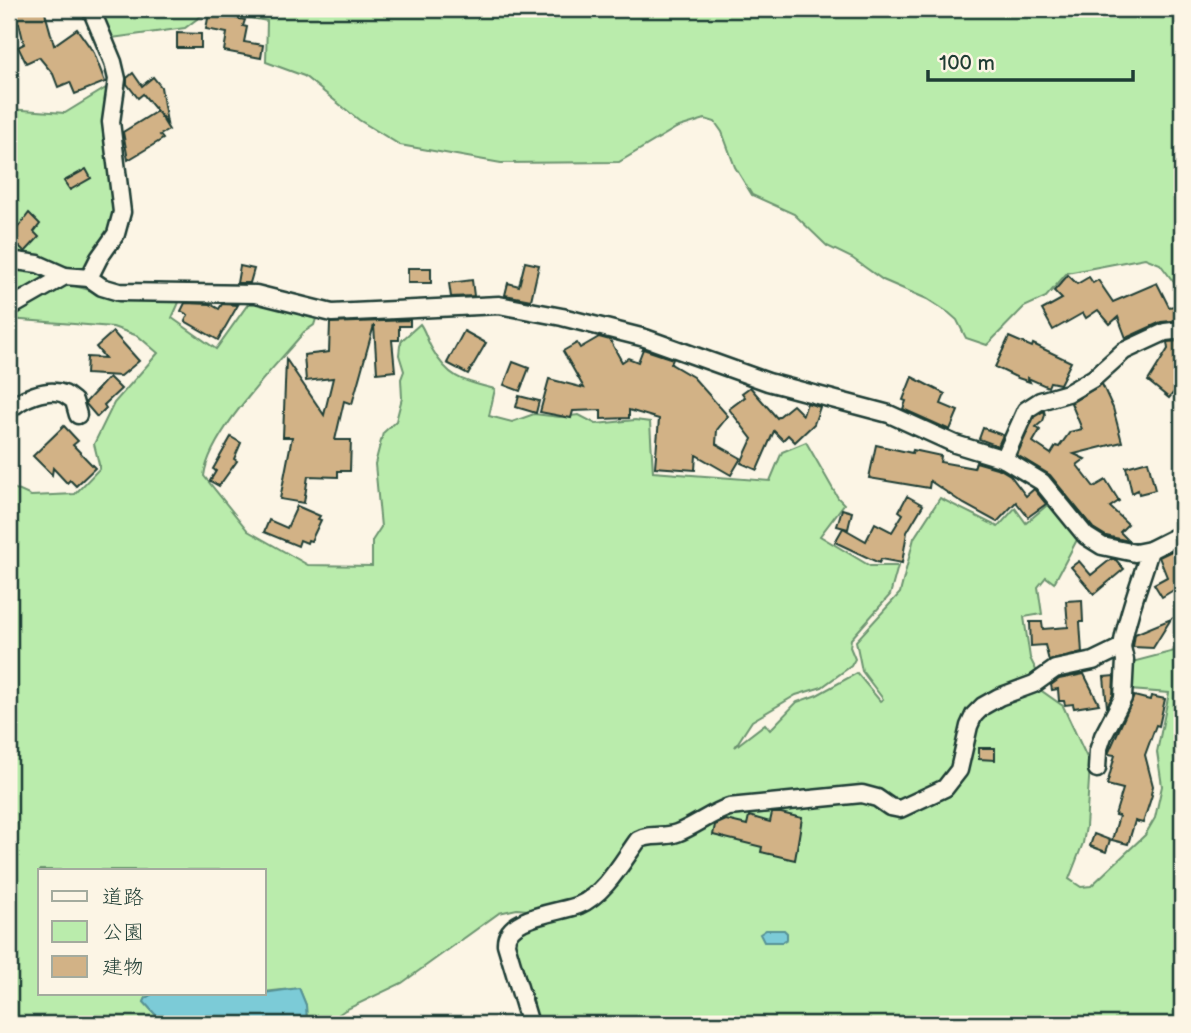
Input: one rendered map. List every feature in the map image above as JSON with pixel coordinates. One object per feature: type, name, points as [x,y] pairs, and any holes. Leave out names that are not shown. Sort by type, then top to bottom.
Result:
[{"type":"street","points":[[89,278],[116,234],[122,212],[111,122],[117,79],[113,62],[91,9]]},
{"type":"street","points":[[9,260],[38,264],[65,276],[89,278],[102,287],[119,292],[256,293],[332,313],[499,305],[645,338],[768,382],[889,414],[955,444],[1004,459],[1042,482],[1086,536],[1102,546],[1135,554],[1182,536]]},
{"type":"street","points":[[9,308],[65,276]]},
{"type":"street","points":[[1004,459],[1026,410],[1040,401],[1068,393],[1094,378],[1124,351],[1165,332],[1182,330]]},
{"type":"street","points":[[9,411],[13,406],[49,392],[63,393],[74,401],[78,415]]},
{"type":"street","points":[[1097,769],[1101,744],[1123,698],[1125,660],[1122,646],[1126,624],[1150,550]]},
{"type":"street","points":[[530,1024],[506,944],[509,932],[536,916],[579,905],[596,895],[638,840],[645,836],[676,834],[729,807],[862,794],[877,798],[895,808],[906,808],[945,788],[954,779],[963,761],[969,726],[974,715],[983,706],[1034,684],[1055,669],[1093,661],[1122,646]]},
{"type":"green space","points":[[96,9],[1182,9],[1182,293],[1160,264],[1145,258],[1067,273],[1046,297],[1024,307],[987,345],[966,338],[957,320],[927,299],[883,280],[852,258],[827,246],[794,214],[752,195],[735,167],[722,132],[715,122],[705,119],[676,128],[619,162],[501,163],[400,145],[359,120],[304,76],[266,62],[267,21],[219,12],[201,16],[185,28],[112,38],[105,31]]},
{"type":"green space","points":[[114,83],[118,217],[84,272],[9,258],[9,109],[65,113]]},
{"type":"green space","points":[[9,263],[55,274],[9,302]]},
{"type":"green space","points":[[67,284],[116,297],[181,298],[172,318],[216,349],[251,300],[316,319],[314,325],[304,332],[230,421],[209,459],[204,476],[248,531],[308,565],[372,566],[372,541],[381,527],[375,464],[383,433],[396,421],[402,398],[401,379],[404,371],[399,355],[400,346],[402,340],[420,324],[438,359],[451,373],[465,381],[495,389],[489,416],[512,422],[534,414],[560,417],[579,415],[596,424],[635,420],[650,422],[653,472],[770,481],[782,452],[806,442],[844,504],[820,536],[870,566],[898,566],[890,595],[851,639],[850,647],[855,659],[851,666],[822,687],[796,695],[752,721],[735,747],[765,724],[770,730],[797,702],[817,695],[857,673],[880,701],[883,699],[862,671],[856,641],[900,593],[914,538],[940,498],[998,527],[1015,508],[1026,523],[1052,501],[1079,536],[1054,583],[1046,577],[1038,587],[1042,614],[1024,617],[1030,658],[1038,674],[989,697],[952,775],[909,801],[768,800],[674,830],[643,832],[594,891],[540,911],[517,909],[499,913],[402,983],[345,1010],[338,1015],[335,1024],[307,1024],[306,1005],[299,988],[266,992],[266,869],[38,869],[38,995],[151,995],[144,1002],[164,1024],[9,1024],[9,486],[31,496],[75,494],[100,468],[94,444],[114,403],[158,353],[138,336],[113,327],[9,319],[9,314]]},
{"type":"green space","points":[[1182,649],[1182,1024],[534,1024],[510,935],[571,911],[640,843],[718,814],[864,797],[897,811],[947,791],[980,713],[1036,687],[1063,706],[1090,764],[1086,827],[1083,843],[1069,879],[1081,887],[1091,886],[1145,835],[1155,818],[1162,786],[1157,752],[1169,693],[1130,690],[1132,662]]},
{"type":"water","points":[[766,930],[784,930],[787,939],[782,942],[764,942],[760,934]]},
{"type":"water","points":[[299,988],[306,1005],[307,1024],[164,1024],[144,1002],[151,995],[266,995],[266,993]]},
{"type":"building","points":[[10,9],[44,9],[54,45],[77,29],[94,53],[105,82],[75,94],[70,82],[58,87],[53,74],[39,57],[26,63],[18,47],[24,44],[19,23],[14,24]]},
{"type":"building","points":[[209,13],[245,20],[243,26],[247,27],[244,42],[263,45],[261,58],[224,51],[227,33],[206,29]]},
{"type":"building","points":[[177,33],[201,34],[201,48],[177,48]]},
{"type":"building","points":[[133,73],[142,86],[153,77],[161,87],[167,123],[158,112],[169,130],[160,135],[163,139],[128,160],[123,132],[157,111],[143,94],[138,98],[127,84],[127,78]]},
{"type":"building","points":[[86,169],[91,178],[70,190],[64,181]]},
{"type":"building","points":[[29,213],[40,224],[34,232],[39,237],[25,252],[17,244],[9,250],[9,239]]},
{"type":"building","points":[[525,262],[539,265],[531,300],[505,295],[508,283],[519,286]]},
{"type":"building","points":[[240,266],[254,269],[250,283],[237,283]]},
{"type":"building","points":[[408,268],[431,268],[431,283],[408,283]]},
{"type":"building","points":[[1068,275],[1077,284],[1089,277],[1093,283],[1098,280],[1113,302],[1157,283],[1169,307],[1181,305],[1182,320],[1161,322],[1126,338],[1118,317],[1110,324],[1098,310],[1086,318],[1083,313],[1053,330],[1042,310],[1062,299],[1054,291]]},
{"type":"building","points":[[472,280],[474,296],[451,297],[449,283]]},
{"type":"building","points":[[185,303],[210,304],[219,309],[222,304],[238,305],[218,340],[185,321],[188,315],[181,311]]},
{"type":"building","points":[[410,320],[410,326],[399,326],[399,340],[392,340],[395,371],[377,373],[374,325],[352,404],[344,401],[335,440],[351,440],[350,471],[338,471],[338,477],[308,476],[304,503],[280,499],[292,437],[283,437],[286,359],[324,415],[333,378],[306,381],[304,355],[329,352],[330,323]]},
{"type":"building","points":[[464,331],[486,343],[468,374],[447,363]]},
{"type":"building","points":[[113,332],[139,361],[121,376],[86,374],[87,357],[105,358],[96,347]]},
{"type":"building","points":[[599,337],[610,340],[622,362],[628,358],[638,362],[643,349],[673,359],[671,364],[693,377],[728,416],[717,430],[716,444],[741,458],[731,475],[696,455],[695,470],[655,467],[659,419],[629,410],[629,418],[601,419],[601,410],[573,411],[571,418],[540,412],[549,379],[584,388],[563,351],[577,343],[580,348]]},
{"type":"building","points":[[1009,337],[1032,347],[1033,344],[1071,362],[1060,384],[1050,382],[1048,387],[1028,378],[1030,382],[1018,378],[995,367]]},
{"type":"building","points":[[1182,341],[1182,383],[1169,398],[1148,381],[1168,349],[1167,342]]},
{"type":"building","points":[[513,362],[529,368],[520,391],[504,385]]},
{"type":"building","points":[[109,377],[121,389],[104,405],[106,408],[97,417],[85,403]]},
{"type":"building","points":[[912,377],[945,394],[941,404],[958,411],[950,430],[903,409],[906,401],[903,400]]},
{"type":"building","points":[[1102,384],[1113,408],[1122,442],[1074,454],[1085,459],[1077,465],[1094,487],[1106,480],[1119,501],[1110,507],[1128,524],[1120,532],[1129,541],[1106,536],[1093,528],[1050,475],[1017,455],[1034,417],[1044,411],[1043,421],[1036,427],[1040,430],[1033,442],[1051,454],[1070,432],[1082,429],[1071,403]]},
{"type":"building","points":[[750,387],[777,418],[793,405],[803,415],[807,403],[820,407],[814,424],[795,442],[788,435],[783,440],[774,431],[757,470],[741,463],[752,439],[729,409],[745,397],[742,393]]},
{"type":"building","points":[[519,396],[539,401],[536,413],[516,407]]},
{"type":"building","points":[[64,426],[78,441],[73,445],[95,468],[76,486],[70,480],[67,483],[53,468],[52,475],[33,456]]},
{"type":"building","points":[[983,428],[1003,435],[998,446],[979,439]]},
{"type":"building","points":[[231,437],[241,443],[234,459],[237,461],[219,486],[210,481],[216,471],[213,469]]},
{"type":"building","points":[[876,445],[941,456],[940,462],[974,468],[976,462],[1000,469],[1010,475],[1026,496],[1034,489],[1046,504],[1028,517],[1016,502],[997,522],[930,481],[929,488],[869,478]]},
{"type":"building","points":[[1148,461],[1155,490],[1139,494],[1138,490],[1132,493],[1126,467]]},
{"type":"building","points":[[907,496],[923,505],[907,532],[902,563],[881,559],[879,563],[835,542],[843,528],[866,541],[875,523],[892,532],[903,514],[899,511]]},
{"type":"building","points":[[297,506],[320,516],[318,519],[321,520],[311,541],[308,540],[307,543],[300,540],[298,546],[264,532],[269,520],[287,528]]},
{"type":"building","points":[[842,509],[852,512],[848,529],[837,526]]},
{"type":"building","points":[[1178,548],[1182,557],[1182,585],[1162,597],[1154,584],[1167,577],[1159,557]]},
{"type":"building","points":[[1111,559],[1116,560],[1124,569],[1094,594],[1071,567],[1079,561],[1091,575]]},
{"type":"building","points":[[1082,600],[1082,653],[1049,661],[1045,645],[1031,646],[1030,622],[1042,622],[1043,629],[1068,627],[1066,601]]},
{"type":"building","points":[[1171,619],[1153,648],[1133,647],[1135,634]]},
{"type":"building","points":[[1084,674],[1099,704],[1074,708],[1073,704],[1065,705],[1064,701],[1059,701],[1058,689],[1052,690],[1051,685],[1059,679]]},
{"type":"building","points":[[1114,676],[1113,695],[1107,707],[1104,677]]},
{"type":"building","points":[[1134,696],[1150,700],[1151,696],[1165,699],[1159,726],[1156,725],[1145,755],[1153,786],[1152,795],[1143,823],[1135,821],[1128,844],[1112,840],[1119,816],[1115,815],[1123,789],[1107,785],[1115,755],[1108,754]]},
{"type":"building","points":[[979,748],[995,748],[995,760],[979,759]]},
{"type":"building","points":[[772,813],[802,818],[795,860],[761,852],[762,847],[713,835],[715,825],[726,820],[747,825],[749,816],[770,822]]},
{"type":"building","points":[[1094,834],[1110,840],[1106,852],[1090,846]]}]
